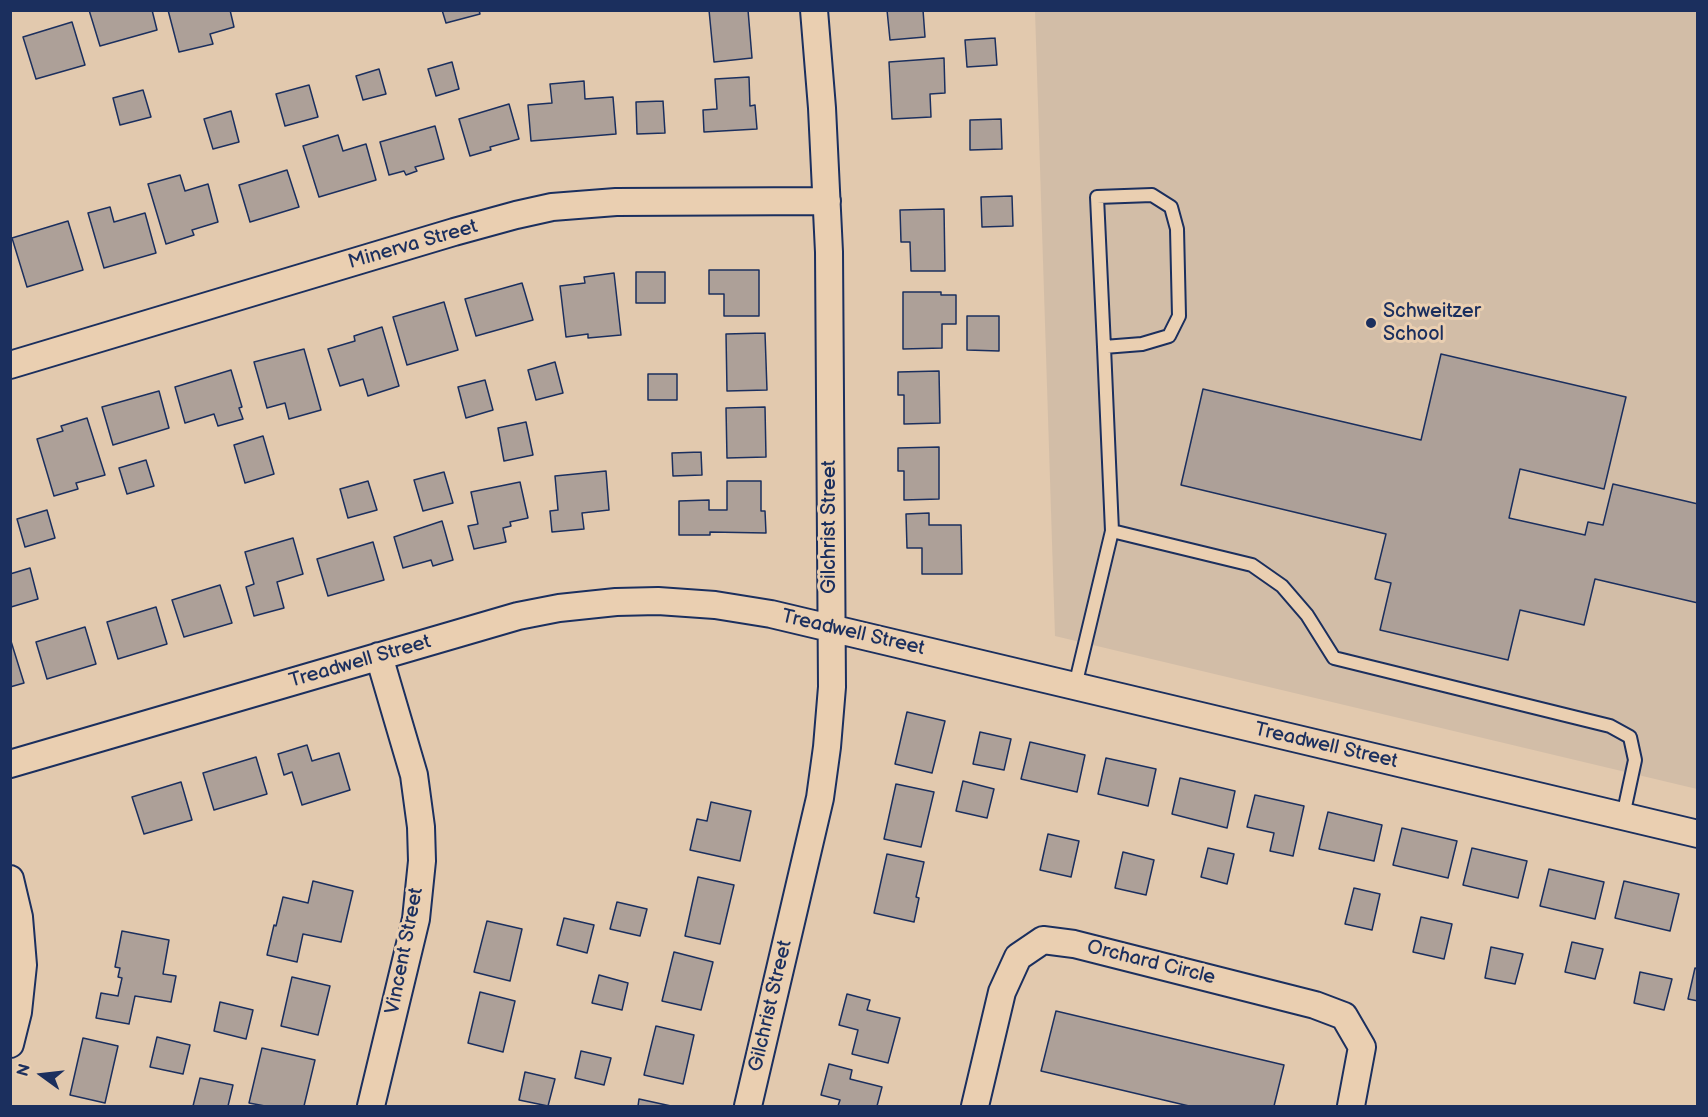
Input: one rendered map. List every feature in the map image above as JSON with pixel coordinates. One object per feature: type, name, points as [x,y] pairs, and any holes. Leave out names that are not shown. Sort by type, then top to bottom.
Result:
[{"type":"street","name":"Gilchrist Street","points":[[748,1107],[820,798],[832,687],[828,201],[814,10]]},
{"type":"street","name":"Minerva Street","points":[[10,365],[454,232],[543,209],[616,202],[828,201]]},
{"type":"street","name":"Treadwell Street","points":[[10,764],[518,616],[559,608],[616,602],[658,601],[715,604],[771,614],[1698,834]]},
{"type":"street","name":"Vincent Street","points":[[371,1107],[416,919],[422,861],[422,827],[414,775],[379,656]]},
{"type":"street","points":[[10,879],[19,916],[23,964],[18,1012],[10,1044]]},
{"type":"street","name":"Orchard Circle","points":[[975,1107],[1002,992],[1018,957],[1043,940],[1074,944],[1315,1005],[1344,1016],[1362,1047],[1351,1107]]},
{"type":"lane","points":[[1075,686],[1112,531],[1097,197],[1152,195],[1171,207],[1177,229],[1179,316],[1169,336],[1142,345],[1104,347]]},
{"type":"lane","points":[[1112,531],[1252,565],[1282,586],[1307,615],[1334,658],[1610,726],[1630,737],[1635,760],[1623,816]]},
{"type":"shaded area","name":"Schweitzer School","points":[[1035,11],[1697,11],[1697,789],[1055,636]]},
{"type":"building","points":[[89,10],[152,10],[157,30],[100,46]]},
{"type":"building","points":[[168,10],[230,10],[234,27],[210,34],[213,44],[179,52]]},
{"type":"building","points":[[442,10],[479,10],[480,14],[446,23]]},
{"type":"building","points":[[709,10],[748,10],[752,58],[714,62]]},
{"type":"building","points":[[887,10],[923,10],[925,37],[890,40]]},
{"type":"building","points":[[72,22],[85,65],[36,79],[23,37]]},
{"type":"building","points":[[995,38],[997,65],[967,67],[965,40]]},
{"type":"building","points":[[944,58],[945,93],[930,94],[931,117],[892,119],[889,62]]},
{"type":"building","points":[[452,62],[459,89],[436,96],[428,69]]},
{"type":"building","points":[[379,69],[386,94],[363,100],[356,76]]},
{"type":"building","points":[[749,77],[750,106],[755,105],[757,129],[704,132],[703,110],[717,109],[715,79]]},
{"type":"building","points":[[584,81],[585,99],[613,97],[616,134],[531,141],[528,105],[552,103],[550,84]]},
{"type":"building","points":[[309,85],[318,117],[285,126],[276,94]]},
{"type":"building","points":[[143,90],[151,117],[120,125],[113,98]]},
{"type":"building","points":[[663,101],[665,133],[637,134],[636,102]]},
{"type":"building","points":[[509,104],[519,139],[490,147],[491,150],[470,156],[459,119]]},
{"type":"building","points":[[231,111],[239,142],[213,149],[204,119]]},
{"type":"building","points":[[1001,119],[1002,149],[970,150],[970,120]]},
{"type":"building","points":[[435,126],[444,159],[415,167],[417,171],[406,175],[404,171],[389,175],[380,142]]},
{"type":"building","points":[[338,135],[343,151],[366,144],[376,180],[319,197],[303,146]]},
{"type":"building","points":[[287,170],[299,207],[250,222],[239,185]]},
{"type":"building","points":[[180,175],[185,191],[208,184],[218,222],[192,230],[194,235],[166,244],[148,184]]},
{"type":"building","points":[[1012,196],[1013,226],[982,227],[981,197]]},
{"type":"building","points":[[110,207],[114,222],[145,213],[156,253],[104,268],[88,213]]},
{"type":"building","points":[[944,209],[945,271],[911,271],[910,242],[901,242],[900,210]]},
{"type":"building","points":[[68,221],[83,270],[27,287],[12,238]]},
{"type":"building","points":[[709,270],[759,270],[759,316],[724,316],[724,294],[709,294]]},
{"type":"building","points":[[636,272],[665,272],[665,303],[636,303]]},
{"type":"building","points":[[614,273],[621,335],[588,338],[588,334],[566,337],[560,286],[585,283],[584,277]]},
{"type":"building","points":[[522,283],[533,320],[476,336],[465,299]]},
{"type":"building","points":[[903,292],[941,292],[941,295],[956,295],[956,324],[942,324],[942,348],[903,349]]},
{"type":"building","points":[[444,302],[458,350],[407,365],[393,317]]},
{"type":"building","points":[[967,316],[999,316],[999,351],[967,350]]},
{"type":"building","points":[[382,327],[399,386],[368,396],[363,379],[340,386],[328,349],[355,341],[354,336]]},
{"type":"building","points":[[765,333],[767,390],[727,391],[726,334]]},
{"type":"building","points":[[304,349],[321,410],[289,419],[285,403],[267,408],[254,362]]},
{"type":"building","points":[[1441,354],[1626,397],[1604,489],[1520,469],[1509,518],[1585,535],[1588,522],[1603,525],[1613,484],[1698,504],[1698,603],[1595,579],[1584,625],[1520,610],[1508,660],[1380,630],[1391,583],[1375,579],[1386,534],[1181,485],[1203,389],[1421,440]]},
{"type":"building","points":[[555,362],[563,393],[536,400],[528,370]]},
{"type":"building","points":[[231,370],[242,407],[239,408],[243,419],[218,426],[214,414],[185,423],[175,387]]},
{"type":"building","points":[[939,371],[940,423],[904,424],[904,395],[898,395],[898,372]]},
{"type":"building","points":[[648,374],[677,374],[677,400],[648,400]]},
{"type":"building","points":[[485,380],[493,410],[466,418],[458,387]]},
{"type":"building","points":[[159,391],[169,428],[113,445],[102,407]]},
{"type":"building","points":[[765,407],[766,457],[727,458],[726,408]]},
{"type":"building","points":[[87,418],[105,475],[76,483],[78,489],[54,496],[37,439],[63,431],[61,426]]},
{"type":"building","points":[[526,422],[533,455],[504,461],[498,428]]},
{"type":"building","points":[[263,436],[274,474],[245,483],[234,445]]},
{"type":"building","points":[[939,447],[939,499],[904,500],[904,471],[898,471],[898,448]]},
{"type":"building","points":[[701,452],[702,475],[673,476],[672,453]]},
{"type":"building","points":[[146,460],[154,486],[127,494],[119,468]]},
{"type":"building","points":[[606,471],[609,510],[582,513],[584,529],[552,532],[550,511],[558,510],[555,476]]},
{"type":"building","points":[[444,472],[453,503],[423,511],[414,480]]},
{"type":"building","points":[[368,481],[377,510],[348,518],[340,489]]},
{"type":"building","points":[[727,481],[761,481],[761,511],[765,511],[766,533],[710,532],[710,535],[679,535],[679,501],[709,500],[709,510],[727,510]]},
{"type":"building","points":[[520,482],[528,518],[510,522],[511,526],[503,528],[506,542],[474,549],[468,526],[478,524],[471,492]]},
{"type":"building","points":[[47,510],[55,538],[25,547],[17,519]]},
{"type":"building","points":[[929,513],[929,525],[961,525],[962,574],[922,574],[922,548],[907,548],[906,514]]},
{"type":"building","points":[[442,521],[453,560],[433,566],[431,560],[403,568],[394,537]]},
{"type":"building","points":[[293,538],[303,574],[277,582],[284,608],[254,616],[246,587],[254,584],[245,552]]},
{"type":"building","points":[[373,542],[384,580],[328,596],[317,559]]},
{"type":"building","points":[[30,568],[38,599],[11,607],[10,574]]},
{"type":"building","points":[[220,585],[232,623],[184,637],[172,600]]},
{"type":"building","points":[[156,607],[167,644],[118,659],[107,622]]},
{"type":"building","points":[[85,627],[96,664],[47,679],[36,642]]},
{"type":"building","points":[[10,638],[24,683],[10,687]]},
{"type":"building","points":[[907,712],[945,721],[932,773],[895,764]]},
{"type":"building","points":[[980,732],[1011,739],[1004,770],[973,764]]},
{"type":"building","points":[[1030,742],[1085,755],[1077,792],[1021,779]]},
{"type":"building","points":[[307,745],[312,761],[339,753],[350,790],[302,805],[292,772],[284,775],[278,754]]},
{"type":"building","points":[[256,757],[267,794],[214,810],[203,773]]},
{"type":"building","points":[[1106,758],[1156,769],[1148,806],[1098,794]]},
{"type":"building","points":[[1180,778],[1235,791],[1227,828],[1172,814]]},
{"type":"building","points":[[963,781],[994,789],[987,818],[956,811]]},
{"type":"building","points":[[181,782],[192,820],[144,834],[132,797]]},
{"type":"building","points":[[896,784],[934,792],[921,847],[884,839]]},
{"type":"building","points":[[1255,795],[1304,806],[1293,856],[1270,851],[1274,833],[1247,827]]},
{"type":"building","points":[[711,802],[751,811],[740,861],[690,850],[697,819],[707,821]]},
{"type":"building","points":[[1328,812],[1382,825],[1374,861],[1319,849]]},
{"type":"building","points":[[1402,828],[1457,841],[1448,878],[1393,865]]},
{"type":"building","points":[[1048,834],[1079,841],[1071,877],[1040,870]]},
{"type":"building","points":[[1208,848],[1234,854],[1227,884],[1201,877]]},
{"type":"building","points":[[1472,848],[1527,861],[1518,898],[1463,885]]},
{"type":"building","points":[[1123,852],[1154,860],[1146,895],[1115,888]]},
{"type":"building","points":[[887,854],[924,862],[916,897],[919,898],[914,922],[874,913]]},
{"type":"building","points":[[1549,869],[1604,882],[1595,919],[1540,906]]},
{"type":"building","points":[[698,877],[734,885],[720,944],[685,936]]},
{"type":"building","points":[[313,881],[353,891],[341,942],[303,934],[297,962],[267,955],[283,897],[308,903]]},
{"type":"building","points":[[1624,881],[1679,894],[1670,931],[1615,918]]},
{"type":"building","points":[[1354,888],[1380,894],[1372,930],[1345,924]]},
{"type":"building","points":[[617,902],[647,909],[640,936],[610,929]]},
{"type":"building","points":[[1421,917],[1452,924],[1444,959],[1413,952]]},
{"type":"building","points":[[564,918],[594,925],[587,953],[557,945]]},
{"type":"building","points":[[487,921],[522,929],[510,981],[474,972]]},
{"type":"building","points":[[122,931],[169,940],[163,974],[176,976],[171,1002],[135,996],[129,1024],[96,1018],[101,993],[118,996],[122,978],[118,977],[120,968],[115,967]]},
{"type":"building","points":[[1572,942],[1603,949],[1595,979],[1565,972]]},
{"type":"building","points":[[1491,947],[1523,954],[1515,984],[1485,978]]},
{"type":"building","points":[[674,952],[713,962],[701,1010],[662,1001]]},
{"type":"building","points":[[1695,968],[1698,969],[1698,1001],[1688,999]]},
{"type":"building","points":[[1640,972],[1672,979],[1664,1010],[1634,1003]]},
{"type":"building","points":[[599,975],[628,983],[622,1010],[592,1003]]},
{"type":"building","points":[[292,977],[330,986],[318,1035],[281,1026]]},
{"type":"building","points":[[480,992],[515,1001],[503,1052],[468,1043]]},
{"type":"building","points":[[847,994],[870,1000],[867,1010],[900,1018],[888,1063],[852,1054],[858,1030],[839,1025]]},
{"type":"building","points":[[220,1002],[253,1010],[246,1039],[214,1031]]},
{"type":"building","points":[[1056,1011],[1284,1065],[1274,1106],[1189,1106],[1041,1071]]},
{"type":"building","points":[[656,1026],[694,1035],[683,1084],[644,1075]]},
{"type":"building","points":[[157,1037],[190,1045],[183,1074],[150,1067]]},
{"type":"building","points":[[83,1038],[118,1046],[105,1103],[70,1095]]},
{"type":"building","points":[[262,1048],[315,1060],[304,1106],[265,1106],[249,1103]]},
{"type":"building","points":[[581,1051],[611,1058],[604,1085],[575,1078]]},
{"type":"building","points":[[829,1064],[852,1070],[850,1079],[882,1087],[877,1106],[838,1106],[840,1100],[821,1095]]},
{"type":"building","points":[[525,1072],[555,1079],[548,1106],[519,1100]]},
{"type":"building","points":[[200,1078],[233,1085],[228,1106],[193,1106]]},
{"type":"building","points":[[639,1099],[671,1106],[638,1106]]},
{"type":"place","name":"Schweitzer School","points":[[1371,323]]}]
